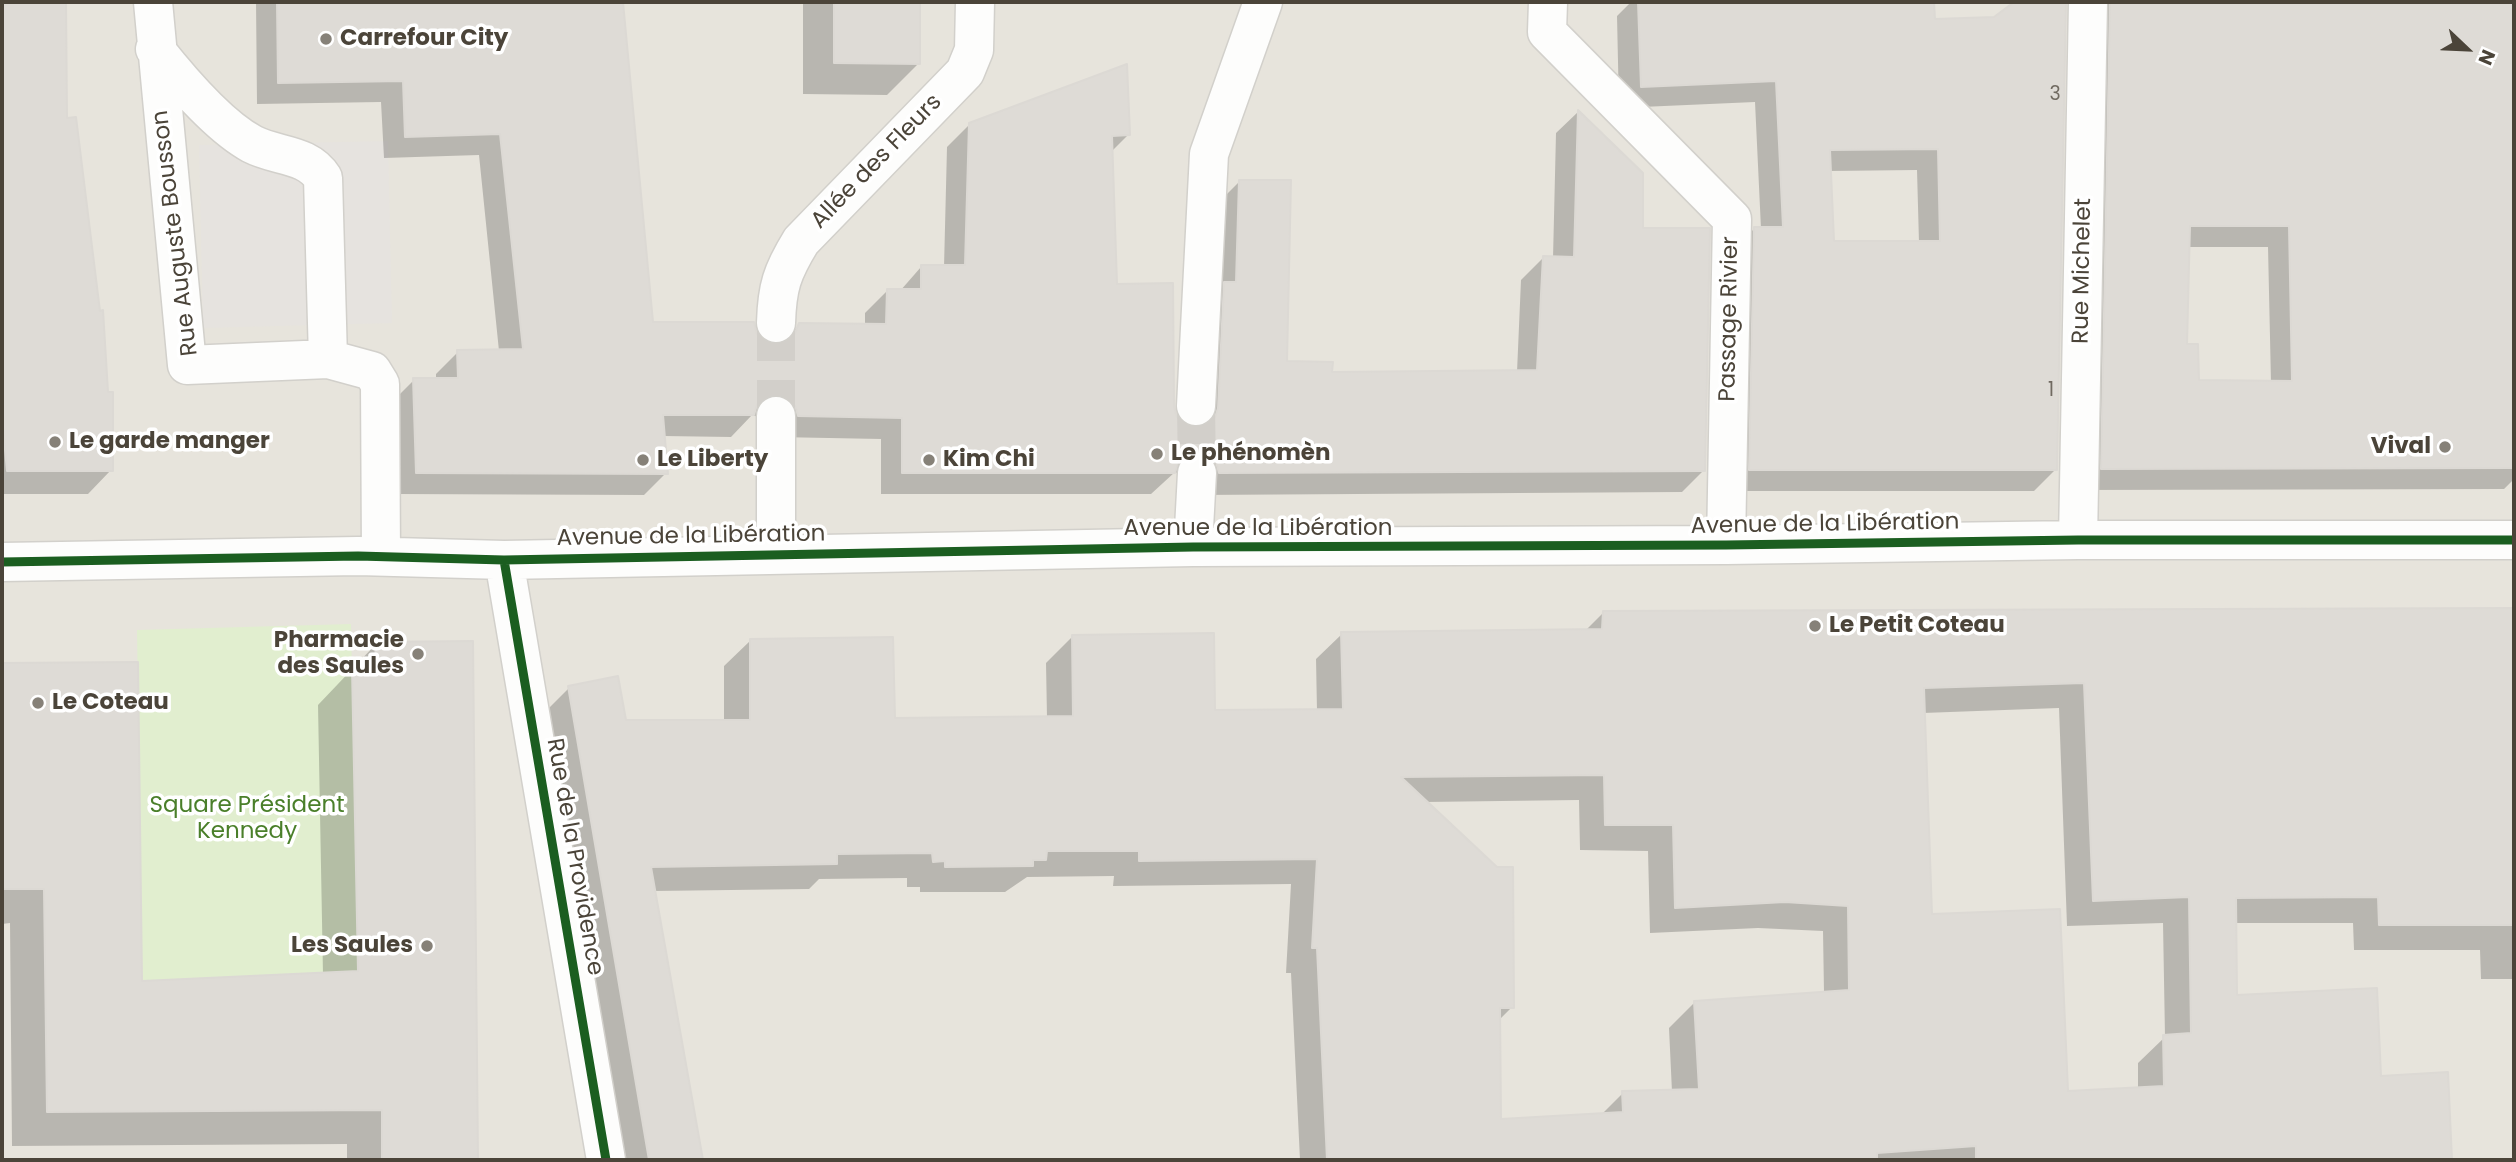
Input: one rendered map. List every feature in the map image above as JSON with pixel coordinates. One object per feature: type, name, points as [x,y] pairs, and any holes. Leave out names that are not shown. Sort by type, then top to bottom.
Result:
[{"type":"street","name":"Rue Auguste Bousson","points":[[153,2],[155,49],[187,365],[328,359],[372,371],[380,384],[380,556]]},
{"type":"street","name":"Allée des Fleurs","points":[[776,323],[777,292],[783,270],[800,241],[965,72],[974,50],[975,2]]},
{"type":"street","points":[[1196,406],[1209,155],[1263,2]]},
{"type":"street","name":"Passage Rivier","points":[[1548,2],[1547,32],[1732,219],[1726,545]]},
{"type":"street","name":"Rue Michelet","points":[[2078,540],[2088,2]]},
{"type":"street","name":"Rue Auguste Bousson","points":[[155,49],[181,82],[252,144],[315,165],[323,178],[328,359]]},
{"type":"street","points":[[776,416],[776,554]]},
{"type":"street","points":[[1194,547],[1197,473]]},
{"type":"street","name":"Avenue de la Libération","points":[[2,562],[380,556],[504,560],[1194,547],[1726,545],[2078,540],[2514,540]]},
{"type":"street","name":"Rue de la Providence","points":[[504,560],[606,1160]]},
{"type":"shaded area","points":[[2,2],[2514,2],[2514,1160],[2,1160]]},
{"type":"shaded area","points":[[388,141],[392,323],[203,328],[199,145]]},
{"type":"green space","name":"Square Président Kennedy","points":[[351,624],[358,971],[142,981],[137,630]]},
{"type":"building","points":[[2,2],[66,2],[67,118],[76,117],[100,311],[103,310],[108,392],[113,392],[113,471],[7,471],[2,418]]},
{"type":"building","points":[[277,2],[623,2],[653,322],[754,322],[757,334],[765,342],[774,345],[787,342],[794,335],[799,323],[886,324],[887,289],[921,289],[921,265],[965,265],[969,123],[1127,64],[1130,135],[1112,136],[1117,284],[1173,283],[1174,406],[1177,417],[1185,425],[1194,428],[1207,425],[1215,417],[1218,408],[1224,282],[1236,282],[1239,180],[1291,180],[1287,361],[1333,362],[1332,372],[1537,370],[1543,256],[1574,257],[1578,110],[1643,173],[1643,228],[1710,228],[1705,471],[1219,473],[1216,463],[1209,455],[1197,451],[1187,454],[1179,461],[1175,473],[902,473],[902,418],[798,416],[795,406],[787,397],[775,394],[766,397],[757,405],[754,415],[663,415],[668,474],[416,473],[413,378],[458,378],[457,350],[523,349],[500,134],[405,137],[403,81],[278,83]]},
{"type":"building","points":[[834,2],[920,2],[920,64],[834,63]]},
{"type":"building","points":[[1638,2],[1934,2],[1935,19],[1994,17],[2014,2],[2066,2],[2057,470],[1749,470],[1754,227],[1783,227],[1776,81],[1641,87]],"holes":[[[1938,149],[1940,241],[1834,241],[1830,150]]]},
{"type":"building","points":[[2110,2],[2514,2],[2514,468],[2101,469]],"holes":[[[2190,226],[2289,226],[2292,381],[2199,380],[2198,344],[2187,344]]]},
{"type":"building","points":[[2514,608],[2514,925],[2379,925],[2378,897],[2236,898],[2237,995],[2377,988],[2381,1076],[2448,1072],[2452,1160],[1976,1160],[1976,1146],[1877,1153],[1877,1160],[1327,1160],[1317,948],[1312,948],[1317,859],[1139,861],[1139,851],[1047,851],[1046,860],[1033,860],[1033,866],[945,867],[945,861],[933,862],[932,853],[837,854],[837,864],[651,867],[703,1160],[649,1160],[568,686],[618,676],[626,720],[750,720],[750,639],[893,637],[895,718],[1073,716],[1072,635],[1214,633],[1215,710],[1343,709],[1341,632],[1602,629],[1603,611]],"holes":[[[2084,683],[2093,901],[2189,897],[2191,1033],[2163,1035],[2164,1086],[2068,1091],[2060,909],[1932,914],[1924,688]],[[1604,775],[1605,825],[1673,825],[1675,908],[1785,902],[1848,906],[1849,990],[1694,1001],[1699,1089],[1622,1091],[1623,1112],[1501,1119],[1500,1008],[1514,1008],[1513,867],[1497,867],[1401,777]]]},
{"type":"building","name":"Les Saules","points":[[473,641],[478,1160],[382,1160],[382,1110],[47,1112],[44,889],[2,889],[2,663],[138,662],[142,981],[358,971],[352,668],[376,661],[375,642]]},
{"type":"tunnel","points":[[776,323],[776,416]]},
{"type":"tunnel","points":[[1196,406],[1197,473]]},
{"type":"cycle path","points":[[2,562],[358,556],[504,560],[1193,547],[1726,545],[2078,540],[2514,540]]},
{"type":"cycle path","points":[[504,560],[606,1160]]},
{"type":"place","name":"Carrefour City","points":[[326,39]]},
{"type":"place","name":"Le garde manger","points":[[55,442]]},
{"type":"place","name":"Vival","points":[[2445,447]]},
{"type":"place","name":"Le phénomèn","points":[[1157,454]]},
{"type":"place","name":"Le Liberty","points":[[643,460]]},
{"type":"place","name":"Kim Chi","points":[[929,460]]},
{"type":"place","name":"Le Petit Coteau","points":[[1815,626]]},
{"type":"place","name":"Pharmacie des Saules","points":[[418,654]]},
{"type":"place","name":"Le Coteau","points":[[38,703]]},
{"type":"place","name":"Les Saules","points":[[427,946]]}]
